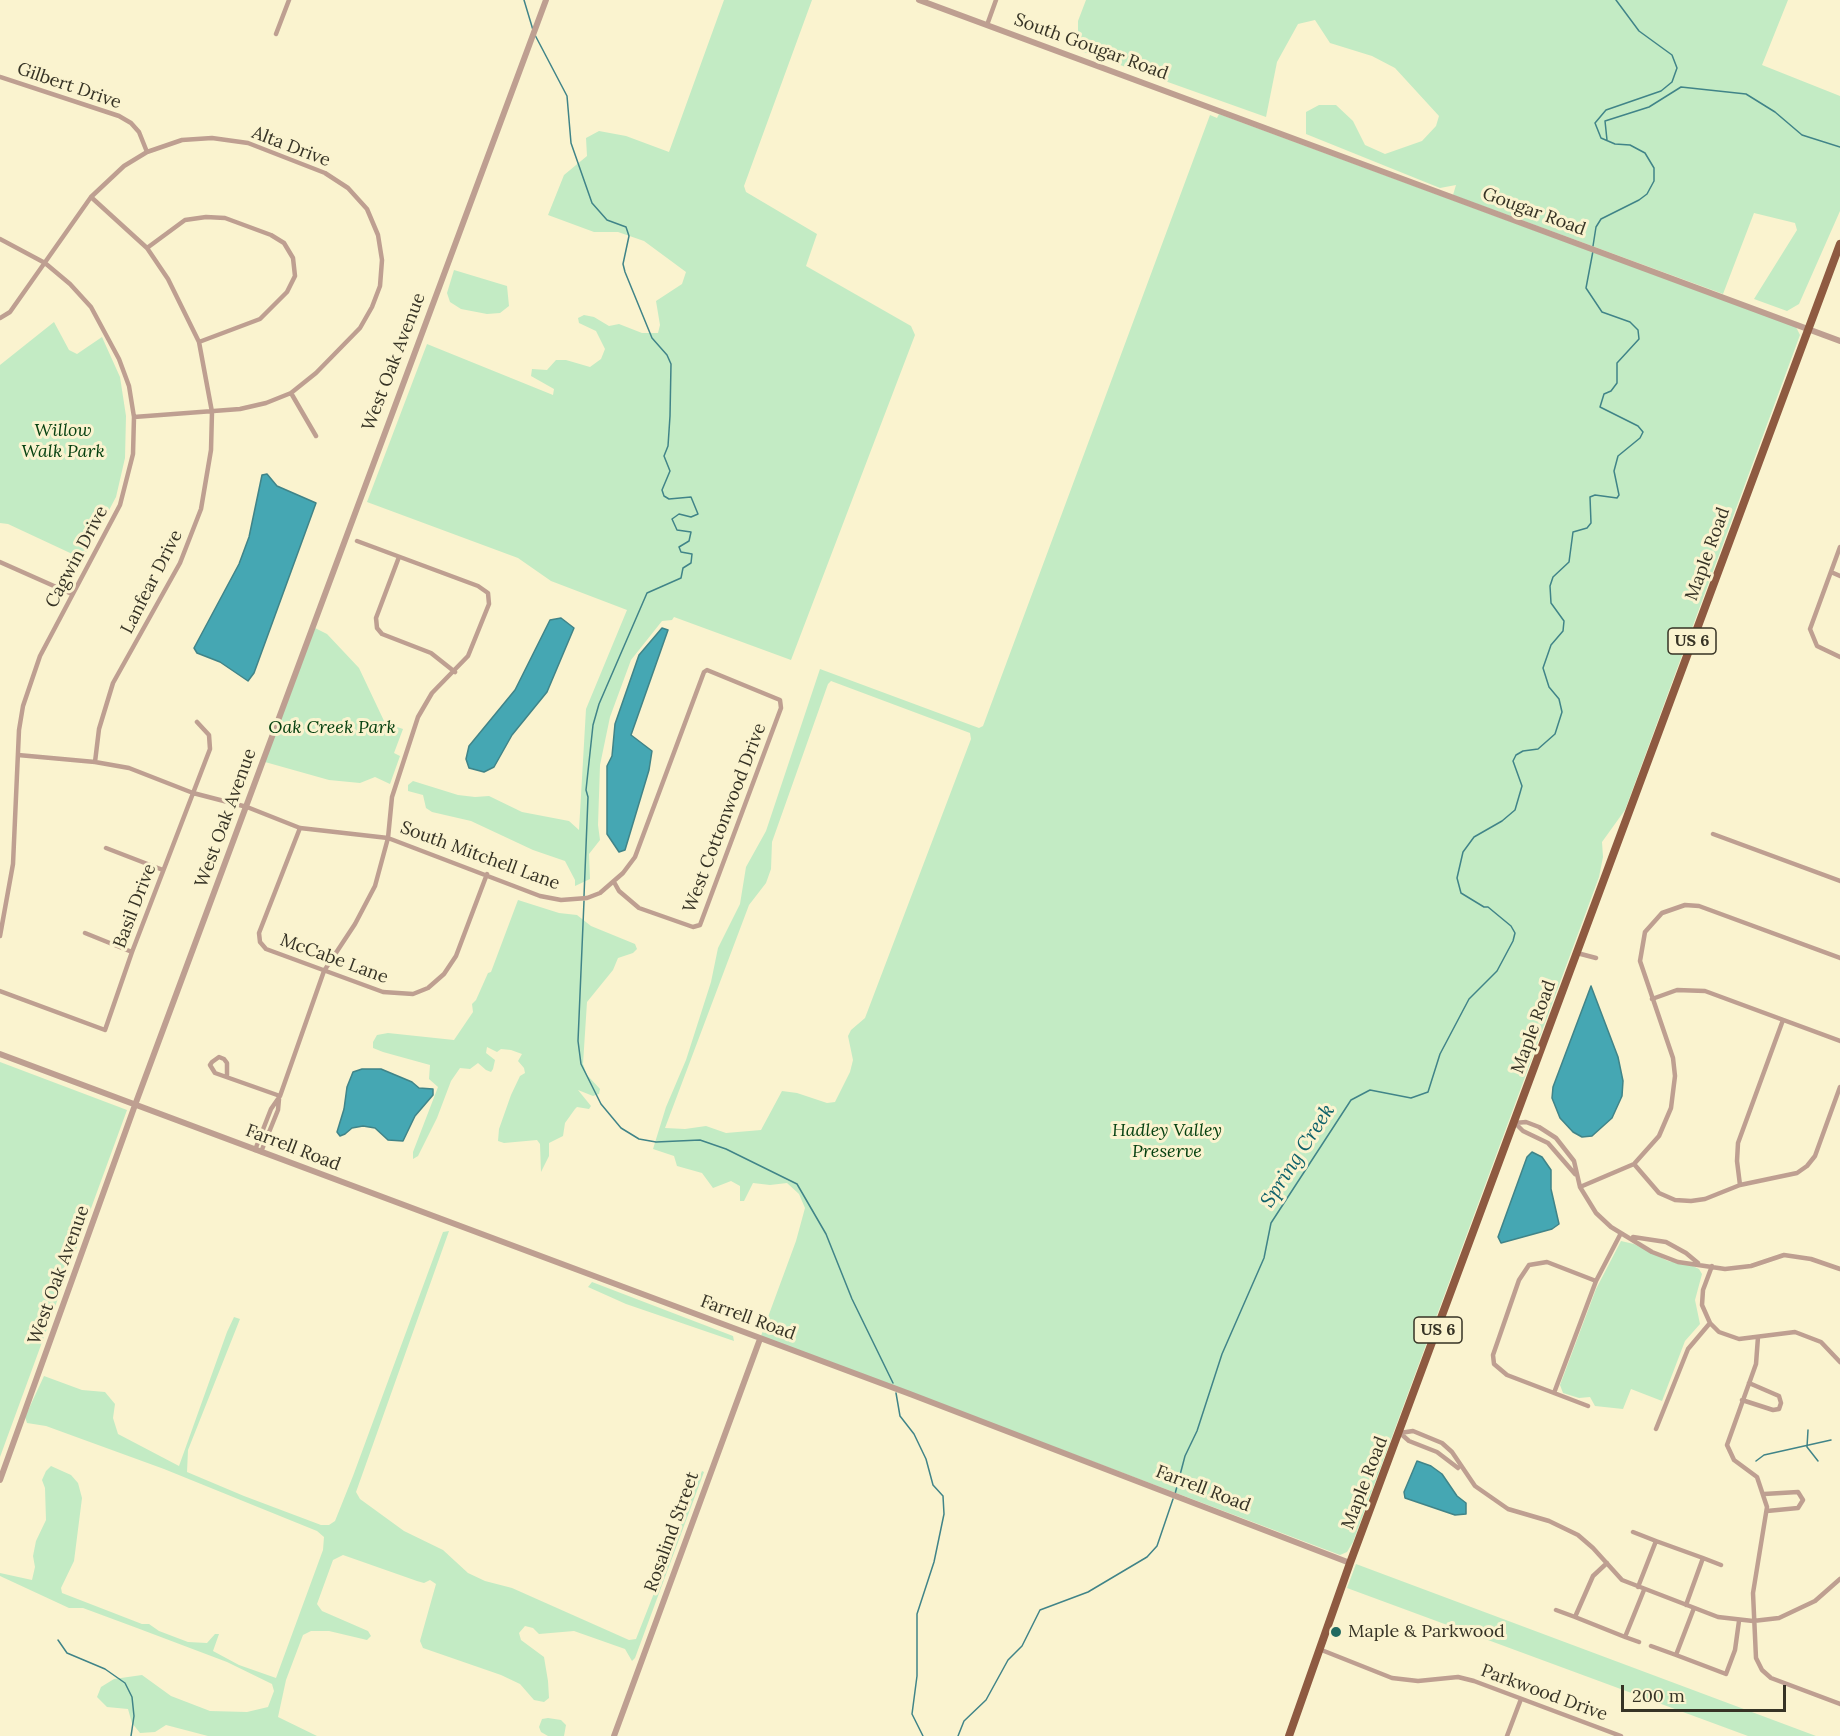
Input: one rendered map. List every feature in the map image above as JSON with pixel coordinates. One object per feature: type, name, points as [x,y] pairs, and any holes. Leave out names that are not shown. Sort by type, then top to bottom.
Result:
[{"type":"main road","name":"US 6","points":[[1807,328],[1840,244]]},
{"type":"main road","name":"Maple Road","points":[[1289,1736],[1350,1563],[1807,328]]},
{"type":"street","points":[[276,34],[289,0]]},
{"type":"street","name":"West Oak Avenue","points":[[0,1480],[135,1105],[546,0]]},
{"type":"street","name":"South Gougar Road","points":[[919,0],[1219,109]]},
{"type":"street","points":[[987,25],[996,0]]},
{"type":"street","name":"Gilbert Drive","points":[[0,77],[119,116],[131,123],[139,132],[147,152]]},
{"type":"street","name":"Gougar Road","points":[[1219,109],[1840,341]]},
{"type":"street","name":"Alta Drive","points":[[0,318],[10,312],[91,197],[124,166],[147,152],[182,140],[213,138],[248,143],[325,173],[348,188],[367,209],[378,235],[382,260],[380,286],[372,307],[360,328],[316,374],[291,393],[266,403],[212,412],[134,417]]},
{"type":"street","name":"Lanfear Drive","points":[[91,197],[147,248],[185,308],[199,342],[212,412],[211,450],[201,509],[180,563],[113,683],[102,717],[95,762]]},
{"type":"street","points":[[147,248],[185,220],[206,217],[225,218],[272,235],[284,243],[293,258],[295,276],[287,292],[260,319],[242,328],[199,342]]},
{"type":"street","name":"Cagwin Drive","points":[[0,239],[45,263],[70,284],[91,307],[108,333],[129,386],[134,417],[133,454],[120,505],[40,656],[31,680],[19,730],[15,836],[0,936]]},
{"type":"street","points":[[291,393],[316,436]]},
{"type":"street","points":[[258,1151],[278,1110],[279,1096],[324,970],[356,924],[375,886],[388,838],[392,796],[418,717],[432,693],[455,672],[473,646],[489,604],[488,594],[478,586],[357,541],[349,526]]},
{"type":"street","points":[[341,547],[357,541]]},
{"type":"street","points":[[1840,547],[1811,623],[1812,639],[1823,651],[1840,657]]},
{"type":"street","points":[[399,557],[376,618],[377,628],[382,634],[431,652],[455,672]]},
{"type":"street","points":[[0,562],[72,594]]},
{"type":"street","points":[[1830,573],[1840,576]]},
{"type":"street","name":"South Mitchell Lane","points":[[18,755],[95,762],[129,768],[193,793],[247,807],[300,828],[388,838],[540,896],[561,900],[580,899],[600,893],[614,882],[635,857],[704,672],[707,670]]},
{"type":"street","name":"West Cottonwood Drive","points":[[614,882],[627,898],[646,911],[693,927],[700,925],[704,917],[781,708],[780,700],[773,696],[707,670]]},
{"type":"street","name":"Basil Drive","points":[[0,991],[105,1030],[132,952],[210,749],[209,735],[196,722]]},
{"type":"street","name":"McCabe Lane","points":[[300,828],[260,933],[260,942],[266,949],[383,992],[399,995],[428,988],[444,974],[456,956],[487,874]]},
{"type":"street","points":[[1713,834],[1840,881]]},
{"type":"street","points":[[105,848],[163,870]]},
{"type":"street","points":[[0,891],[8,892]]},
{"type":"street","points":[[1580,1187],[1634,1164],[1659,1136],[1671,1108],[1674,1091],[1673,1058],[1640,961],[1641,943],[1649,926],[1669,909],[1685,905],[1699,906],[1840,958]]},
{"type":"street","points":[[85,933],[132,952]]},
{"type":"street","points":[[1577,953],[1596,958]]},
{"type":"street","points":[[1652,999],[1677,990],[1705,991],[1840,1041]]},
{"type":"street","points":[[1740,1185],[1737,1161],[1738,1143],[1783,1020]]},
{"type":"street","name":"Farrell Road","points":[[0,1054],[1175,1495],[1350,1563]]},
{"type":"street","points":[[226,1076],[279,1096]]},
{"type":"street","points":[[1634,1164],[1645,1180],[1659,1193],[1675,1200],[1705,1199],[1740,1185],[1797,1173],[1815,1156],[1840,1087]]},
{"type":"street","points":[[1515,1122],[1523,1131],[1554,1148],[1576,1176]]},
{"type":"street","points":[[1515,1122],[1533,1124],[1557,1138],[1570,1153],[1580,1187],[1596,1213],[1621,1233],[1631,1237],[1666,1242],[1698,1263]]},
{"type":"street","points":[[1554,1393],[1596,1281],[1621,1233]]},
{"type":"street","points":[[1631,1237],[1652,1252],[1678,1262],[1738,1269],[1771,1257],[1797,1255],[1840,1269]]},
{"type":"street","points":[[1588,1406],[1500,1371],[1494,1364],[1493,1355],[1498,1335],[1519,1280],[1529,1265],[1547,1262],[1596,1281]]},
{"type":"street","points":[[1712,1266],[1703,1290],[1702,1305],[1710,1323],[1729,1337],[1758,1337],[1783,1332],[1810,1336],[1826,1346],[1840,1362]]},
{"type":"street","points":[[1656,1429],[1688,1349],[1710,1323]]},
{"type":"street","points":[[1758,1337],[1759,1353],[1727,1444],[1729,1453],[1757,1478],[1764,1494],[1767,1511],[1755,1570],[1753,1621],[1756,1658],[1766,1674],[1840,1704]]},
{"type":"street","name":"Rosalind Street","points":[[614,1736],[760,1339]]},
{"type":"street","points":[[1742,1400],[1773,1410],[1779,1408],[1781,1403],[1779,1396],[1749,1383]]},
{"type":"street","points":[[1400,1433],[1413,1431],[1442,1443],[1452,1452],[1467,1478]]},
{"type":"street","points":[[1400,1433],[1409,1441],[1437,1452],[1456,1465],[1467,1478],[1508,1509],[1549,1521],[1578,1535],[1622,1580],[1694,1608],[1739,1621],[1779,1618],[1799,1611],[1840,1580]]},
{"type":"street","points":[[1764,1494],[1798,1492],[1803,1500],[1798,1508],[1767,1511]]},
{"type":"street","points":[[1634,1532],[1721,1565]]},
{"type":"street","points":[[1625,1637],[1656,1541]]},
{"type":"street","points":[[1686,1605],[1703,1558]]},
{"type":"street","points":[[1575,1617],[1593,1576],[1607,1563]]},
{"type":"street","points":[[1676,1655],[1694,1608]]},
{"type":"street","points":[[1556,1610],[1639,1642]]},
{"type":"street","points":[[1650,1646],[1726,1674],[1735,1650],[1739,1621]]},
{"type":"street","name":"Parkwood Drive","points":[[1319,1649],[1392,1678],[1418,1681],[1458,1677],[1621,1736]]},
{"type":"street","points":[[1507,1736],[1521,1699]]},
{"type":"green space","points":[[724,0],[812,0],[744,186],[746,192],[817,234],[806,266],[911,326],[915,335],[791,660],[674,617],[672,620],[662,621],[631,660],[610,717],[600,765],[598,825],[600,840],[589,854],[590,879],[575,886],[575,880],[565,861],[533,850],[471,821],[432,812],[426,808],[423,795],[408,791],[408,785],[413,781],[458,795],[489,796],[522,812],[569,821],[579,830],[586,709],[627,610],[551,581],[518,558],[367,502],[427,344],[553,395],[554,389],[531,376],[532,369],[547,370],[556,360],[566,360],[590,367],[601,359],[605,349],[596,331],[579,323],[578,318],[584,315],[594,317],[609,326],[619,324],[642,333],[658,333],[660,325],[656,301],[682,284],[686,272],[644,241],[618,232],[594,232],[548,215],[564,175],[587,156],[586,138],[599,131],[626,136],[669,152]]},
{"type":"green space","points":[[1086,0],[1788,0],[1762,65],[1840,96],[1840,211],[1799,304],[1787,311],[1754,299],[1797,230],[1795,223],[1754,213],[1723,294],[1453,195],[1456,185],[1440,188],[1306,134],[1306,112],[1319,105],[1336,105],[1353,121],[1365,145],[1385,154],[1422,141],[1436,126],[1439,116],[1395,68],[1372,56],[1330,43],[1315,20],[1298,24],[1277,62],[1266,117],[1078,50],[1078,21]]},
{"type":"green space","name":"Hadley Valley Preserve","points":[[1219,114],[1796,327],[1800,335],[1625,810],[1602,842],[1603,857],[1599,877],[1353,1542],[1347,1552],[1340,1555],[761,1336],[796,1241],[805,1208],[799,1194],[787,1183],[770,1185],[753,1183],[744,1201],[740,1201],[740,1186],[731,1181],[713,1188],[702,1173],[677,1166],[674,1156],[653,1149],[666,1107],[686,1060],[711,982],[718,948],[740,904],[746,867],[766,831],[820,669],[979,728],[983,726],[1210,115],[1217,118]],"holes":[[[831,681],[970,733],[971,739],[865,1018],[851,1030],[848,1036],[853,1060],[850,1072],[835,1102],[827,1103],[797,1093],[782,1091],[761,1130],[726,1133],[706,1126],[685,1129],[665,1128],[749,905],[766,883],[771,869],[772,842],[828,684]]]},
{"type":"green space","points":[[454,270],[507,286],[509,306],[500,313],[487,314],[461,309],[450,302],[447,293]]},
{"type":"green space","name":"Willow Walk Park","points":[[54,322],[69,350],[77,354],[102,337],[120,377],[126,416],[125,458],[116,497],[83,559],[8,524],[0,523],[0,365]]},
{"type":"green space","name":"Oak Creek Park","points":[[315,628],[327,634],[359,668],[385,723],[403,729],[394,753],[400,756],[390,784],[375,777],[360,783],[329,780],[265,762]]},
{"type":"green space","points":[[518,900],[559,913],[577,915],[591,926],[635,944],[637,949],[633,953],[618,958],[613,970],[587,1002],[583,1064],[587,1075],[600,1089],[599,1094],[593,1096],[578,1090],[591,1106],[589,1109],[577,1107],[565,1123],[563,1136],[549,1143],[549,1156],[541,1172],[540,1144],[537,1140],[504,1143],[498,1141],[499,1129],[511,1095],[520,1076],[525,1073],[518,1061],[522,1054],[501,1049],[497,1052],[487,1047],[486,1053],[495,1060],[493,1069],[491,1072],[486,1070],[478,1063],[470,1069],[460,1068],[451,1081],[437,1118],[418,1156],[413,1159],[413,1152],[438,1087],[429,1079],[430,1065],[373,1048],[373,1042],[377,1035],[388,1033],[454,1040],[473,1012],[472,1004],[488,973],[491,972]]},
{"type":"green space","points":[[0,1062],[127,1110],[0,1457]]},
{"type":"green space","points":[[449,1231],[356,1492],[360,1499],[404,1531],[443,1550],[468,1573],[485,1581],[512,1588],[629,1640],[636,1639],[702,1471],[704,1472],[635,1658],[632,1661],[625,1649],[574,1631],[539,1634],[533,1628],[525,1626],[519,1633],[521,1640],[544,1657],[548,1681],[549,1698],[544,1702],[534,1700],[520,1684],[501,1675],[423,1648],[420,1641],[436,1584],[430,1580],[424,1583],[417,1581],[343,1555],[333,1560],[317,1604],[322,1611],[368,1631],[371,1636],[367,1640],[329,1631],[311,1631],[303,1635],[286,1680],[278,1717],[317,1736],[208,1736],[166,1725],[155,1732],[140,1733],[132,1723],[128,1709],[107,1707],[97,1697],[101,1687],[114,1679],[142,1675],[171,1696],[210,1711],[247,1712],[268,1707],[274,1691],[272,1684],[227,1662],[137,1628],[83,1608],[69,1608],[0,1576],[0,1573],[32,1580],[36,1541],[46,1520],[45,1488],[42,1480],[46,1471],[51,1466],[71,1475],[78,1483],[82,1498],[74,1561],[61,1588],[62,1593],[142,1624],[149,1624],[159,1631],[188,1642],[207,1643],[215,1634],[219,1634],[213,1651],[239,1665],[276,1678],[323,1550],[324,1537],[317,1531],[164,1469],[46,1426],[27,1423],[25,1417],[44,1376],[82,1390],[105,1392],[115,1404],[113,1418],[118,1434],[179,1466],[227,1332],[234,1317],[240,1319],[188,1450],[187,1472],[321,1525],[329,1525],[335,1521],[353,1476],[443,1232]]},
{"type":"green space","points":[[1621,1241],[1634,1244],[1668,1261],[1693,1266],[1702,1274],[1695,1300],[1700,1324],[1685,1341],[1662,1401],[1631,1389],[1623,1409],[1595,1406],[1590,1397],[1579,1398],[1563,1393],[1560,1385],[1596,1289]]},
{"type":"green space","points":[[592,1282],[733,1336],[734,1341],[626,1304],[588,1287]]},
{"type":"green space","points":[[1356,1564],[1816,1736],[1748,1736],[1347,1588]]},
{"type":"green space","points":[[542,1719],[561,1720],[566,1725],[564,1736],[548,1736],[541,1732],[539,1727]]},
{"type":"water","points":[[267,474],[277,486],[316,503],[254,673],[248,681],[220,662],[197,653],[194,648],[239,564],[249,537],[262,475]]},
{"type":"water","points":[[561,618],[574,628],[547,692],[512,735],[494,767],[484,772],[469,768],[466,759],[469,746],[515,690],[550,620]]},
{"type":"water","points":[[662,628],[668,630],[631,735],[652,751],[649,770],[625,850],[619,852],[607,834],[607,766],[612,756],[615,724],[639,655]]},
{"type":"water","points":[[1591,986],[1618,1057],[1623,1081],[1622,1096],[1612,1118],[1592,1136],[1582,1137],[1573,1132],[1560,1118],[1552,1098],[1553,1087]]},
{"type":"water","points":[[362,1069],[381,1069],[412,1082],[419,1088],[433,1089],[433,1095],[415,1116],[403,1141],[388,1140],[375,1128],[363,1126],[352,1128],[340,1136],[337,1132],[344,1109],[347,1087],[353,1072]]},
{"type":"water","points":[[1532,1152],[1542,1157],[1551,1170],[1551,1189],[1559,1224],[1552,1229],[1501,1243],[1498,1237],[1527,1157]]},
{"type":"water","points":[[1417,1461],[1431,1466],[1442,1474],[1457,1496],[1466,1503],[1466,1514],[1455,1515],[1405,1498],[1404,1492]]},
{"type":"waterway","points":[[524,0],[533,30]]},
{"type":"waterway","name":"Spring Creek","points":[[1593,246],[1596,227],[1601,219],[1639,200],[1647,194],[1654,181],[1654,168],[1645,153],[1630,145],[1615,144],[1601,138],[1595,123],[1606,110],[1661,91],[1672,82],[1677,68],[1672,55],[1639,31],[1616,0]]},
{"type":"waterway","points":[[535,35],[567,96],[571,143],[592,203],[607,220],[626,227],[629,236],[623,264],[625,272],[652,338],[667,355],[671,364],[668,446],[664,456],[670,471],[662,490],[664,496],[669,499],[691,497],[698,514],[691,517],[679,514],[672,519],[677,530],[691,532],[689,541],[679,547],[681,552],[692,554],[691,563],[683,568],[681,578],[647,593],[599,704],[593,725],[586,790],[588,797],[584,896]]},
{"type":"waterway","points":[[1607,140],[1605,121],[1649,107],[1681,87],[1746,94],[1775,112],[1802,135],[1840,147]]},
{"type":"waterway","name":"Spring Creek","points":[[1175,1494],[1185,1456],[1197,1431],[1222,1354],[1264,1258],[1271,1223],[1351,1100],[1370,1090],[1411,1098],[1428,1092],[1440,1054],[1469,999],[1497,971],[1513,941],[1515,933],[1511,926],[1488,907],[1484,907],[1461,893],[1457,878],[1463,852],[1474,837],[1502,821],[1515,810],[1522,786],[1513,761],[1516,755],[1523,751],[1538,749],[1555,734],[1562,712],[1559,699],[1549,687],[1543,668],[1551,645],[1563,631],[1564,621],[1551,603],[1550,586],[1553,577],[1569,562],[1573,532],[1587,528],[1591,523],[1590,497],[1595,495],[1617,498],[1619,495],[1614,471],[1618,456],[1640,438],[1643,432],[1638,426],[1600,407],[1604,394],[1611,391],[1617,383],[1617,363],[1639,339],[1638,330],[1630,322],[1602,312],[1586,288],[1593,251]]},
{"type":"waterway","points":[[584,901],[578,1041],[581,1064],[601,1104],[621,1128],[639,1139],[656,1142],[700,1140],[726,1149],[797,1184],[826,1234],[852,1299],[893,1383]]},
{"type":"waterway","points":[[896,1393],[900,1416],[914,1434],[926,1459],[933,1485],[943,1496],[944,1514],[934,1562],[917,1614],[917,1676],[912,1714],[923,1736]]},
{"type":"waterway","points":[[1808,1430],[1807,1447],[1818,1461]]},
{"type":"waterway","points":[[1756,1461],[1764,1455],[1831,1440]]},
{"type":"waterway","name":"Spring Creek","points":[[958,1736],[964,1721],[986,1700],[1008,1660],[1022,1646],[1040,1610],[1088,1592],[1147,1557],[1157,1546],[1173,1499]]},
{"type":"waterway","points":[[58,1640],[67,1653],[105,1669],[125,1683],[132,1697],[134,1716],[131,1736]]},
{"type":"place","name":"Maple & Parkwood","points":[[1336,1632]]}]
